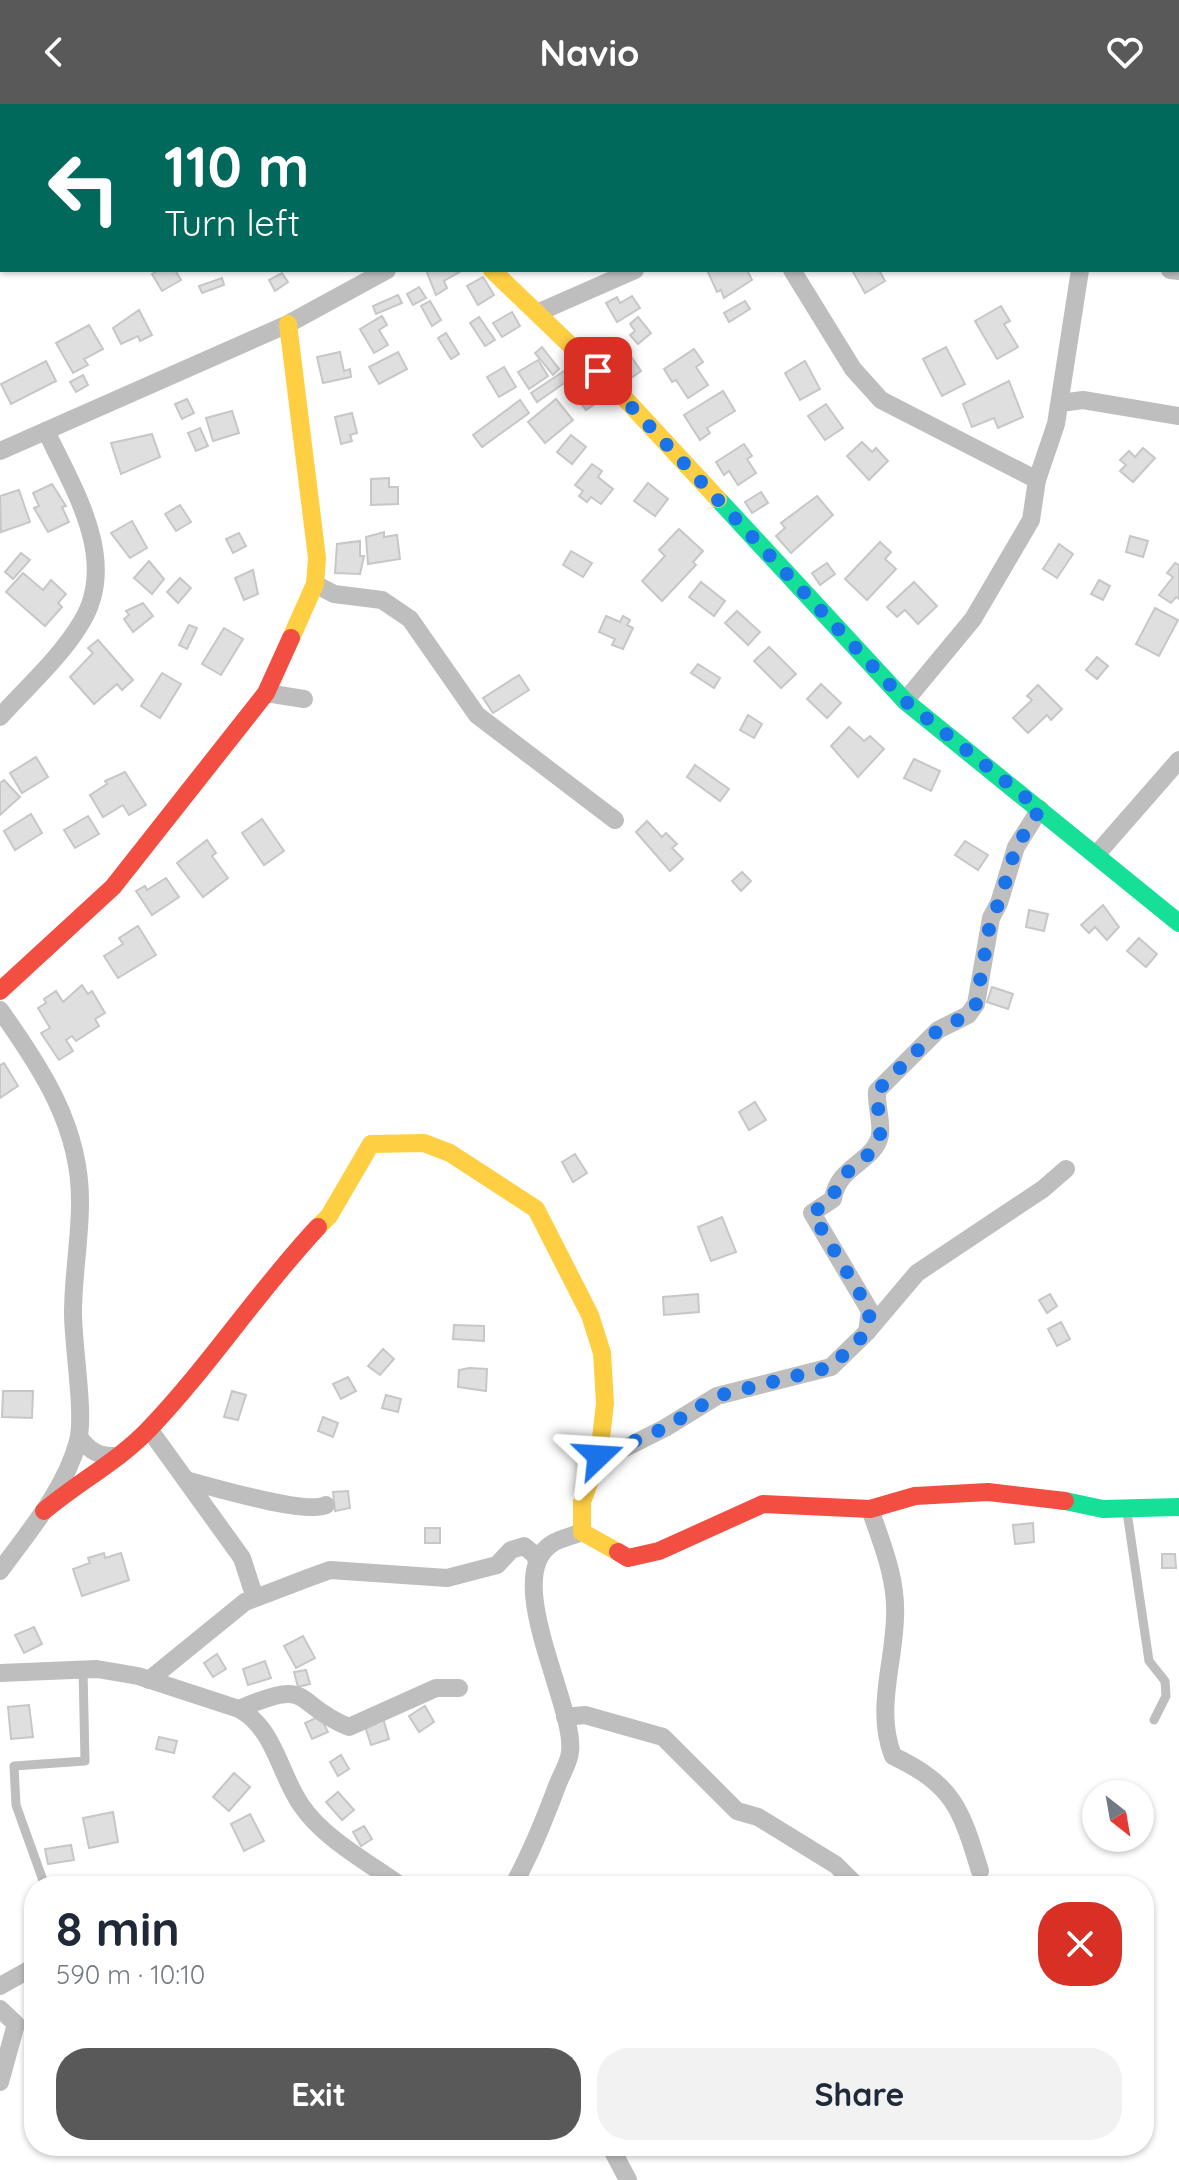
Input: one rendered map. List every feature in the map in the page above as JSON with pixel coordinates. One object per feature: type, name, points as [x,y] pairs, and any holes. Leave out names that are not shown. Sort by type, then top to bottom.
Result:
[{"type":"street","points":[[0,451],[288,324],[383,272]]},
{"type":"street","points":[[494,272],[618,391],[905,701],[1179,923]]},
{"type":"street","points":[[537,313],[630,272]]},
{"type":"street","points":[[793,272],[853,369],[881,400],[1037,480]]},
{"type":"street","points":[[905,701],[973,619],[1006,568],[1031,520],[1037,480],[1060,403],[1080,272]]},
{"type":"street","points":[[0,991],[113,887],[266,693],[315,584],[317,558],[288,324]]},
{"type":"street","points":[[1060,403],[1083,400],[1158,415],[1179,416]]},
{"type":"street","points":[[0,717],[67,643],[83,621],[95,592],[92,539],[82,507],[46,431]]},
{"type":"street","points":[[315,584],[334,594],[382,600],[410,619],[477,715],[615,820]]},
{"type":"street","points":[[266,693],[304,699]]},
{"type":"street","points":[[1096,855],[1179,760]]},
{"type":"street","points":[[867,1332],[870,1311],[812,1213],[833,1199],[834,1188],[848,1168],[873,1151],[880,1134],[877,1091],[938,1030],[968,1015],[976,1004],[991,918],[999,903],[1016,847],[1040,809]]},
{"type":"street","points":[[0,1010],[50,1088],[75,1146],[80,1202],[73,1312],[79,1437],[69,1469],[44,1511],[0,1571]]},
{"type":"street","points":[[44,1511],[79,1481],[119,1456],[149,1429],[227,1338],[272,1276],[329,1216],[371,1144],[401,1141],[424,1143],[450,1153],[536,1209],[590,1315],[602,1353],[605,1403],[599,1456],[582,1502],[582,1532]]},
{"type":"street","points":[[599,1456],[665,1428],[717,1396],[831,1367],[867,1332],[917,1273],[1043,1189],[1066,1169]]},
{"type":"street","points":[[149,1429],[242,1558],[255,1598]]},
{"type":"street","points":[[79,1437],[89,1450],[106,1457],[119,1456]]},
{"type":"street","points":[[189,1481],[282,1503],[319,1508],[326,1505]]},
{"type":"street","points":[[582,1532],[628,1558],[659,1551],[763,1504],[870,1509],[915,1496],[988,1492],[1054,1498],[1103,1509],[1179,1507]]},
{"type":"street","points":[[870,1509],[890,1566],[895,1615],[886,1684],[885,1734],[893,1756],[934,1777],[962,1813],[980,1871]]},
{"type":"street","points":[[537,1562],[551,1544],[582,1532]]},
{"type":"street","points":[[149,1680],[245,1602],[330,1570],[447,1578],[497,1565],[511,1550],[524,1546],[535,1555],[537,1562],[535,1594],[548,1663],[565,1717],[571,1752],[538,1841],[519,1876]]},
{"type":"street","points":[[0,1673],[83,1670],[149,1680],[239,1709],[252,1716],[267,1735],[301,1805],[388,1876]]},
{"type":"street","points":[[239,1709],[272,1694],[299,1693],[349,1727],[436,1688],[459,1688]]},
{"type":"street","points":[[565,1717],[585,1715],[663,1737],[737,1811],[758,1817],[836,1865],[847,1876]]},
{"type":"street","points":[[0,1986],[24,1973]]},
{"type":"street","points":[[0,2009],[16,2024],[0,2082]]},
{"type":"street","points":[[615,2156],[628,2180]]},
{"type":"lane","points":[[1127,1509],[1149,1661],[1165,1681],[1166,1696],[1154,1720]]},
{"type":"lane","points":[[41,1876],[16,1805],[14,1766],[85,1761],[83,1670]]},
{"type":"building","points":[[176,272],[181,280],[162,291],[152,274]]},
{"type":"building","points":[[427,272],[460,272],[444,281],[447,288],[436,295]]},
{"type":"building","points":[[708,272],[748,272],[752,280],[724,298],[721,290],[717,292]]},
{"type":"building","points":[[853,272],[880,272],[885,281],[865,293]]},
{"type":"building","points":[[282,273],[288,282],[275,291],[269,280]]},
{"type":"building","points":[[483,277],[494,295],[478,305],[467,286]]},
{"type":"building","points":[[222,278],[224,285],[202,293],[199,286]]},
{"type":"building","points":[[419,287],[426,298],[413,305],[407,294]]},
{"type":"building","points":[[398,295],[402,303],[376,314],[373,306]]},
{"type":"building","points":[[632,296],[640,308],[617,322],[606,303],[617,297],[620,303]]},
{"type":"building","points":[[430,301],[441,320],[432,326],[421,306]]},
{"type":"building","points":[[745,301],[750,309],[729,322],[724,313]]},
{"type":"building","points":[[1001,306],[1010,321],[1004,324],[1018,347],[997,359],[975,321]]},
{"type":"building","points":[[139,310],[152,335],[140,341],[138,336],[121,344],[113,328]]},
{"type":"building","points":[[512,312],[520,326],[502,337],[493,323]]},
{"type":"building","points":[[382,316],[387,325],[379,330],[388,345],[374,353],[360,329]]},
{"type":"building","points":[[479,317],[495,340],[485,346],[470,323]]},
{"type":"building","points":[[638,317],[651,333],[638,344],[630,335],[635,331],[630,324]]},
{"type":"building","points":[[89,325],[103,349],[84,359],[88,365],[73,373],[56,343]]},
{"type":"building","points":[[446,333],[459,354],[451,359],[438,338]]},
{"type":"building","points":[[609,338],[620,351],[611,358],[600,345]]},
{"type":"building","points":[[542,347],[559,369],[553,375],[535,353]]},
{"type":"building","points":[[946,347],[965,384],[942,396],[923,359]]},
{"type":"building","points":[[694,349],[703,362],[696,367],[708,385],[688,398],[664,369]]},
{"type":"building","points":[[340,352],[344,371],[350,369],[351,377],[323,383],[317,357]]},
{"type":"building","points":[[398,352],[407,369],[379,384],[369,367]]},
{"type":"building","points":[[628,352],[641,371],[628,380],[615,361]]},
{"type":"building","points":[[538,360],[548,376],[529,389],[518,372]]},
{"type":"building","points":[[46,361],[56,381],[11,404],[1,384]]},
{"type":"building","points":[[805,361],[820,389],[800,400],[785,373]]},
{"type":"building","points":[[504,367],[516,387],[499,397],[487,377]]},
{"type":"building","points":[[564,371],[570,379],[537,402],[531,393]]},
{"type":"building","points":[[83,375],[88,385],[76,392],[70,382]]},
{"type":"building","points":[[1009,381],[1023,417],[998,428],[994,418],[972,427],[963,404]]},
{"type":"building","points":[[577,384],[593,405],[586,410],[570,389]]},
{"type":"building","points":[[723,391],[735,411],[707,428],[710,433],[700,440],[684,415]]},
{"type":"building","points":[[187,399],[194,413],[182,419],[175,404]]},
{"type":"building","points":[[556,399],[573,420],[545,443],[528,422]]},
{"type":"building","points":[[520,400],[529,413],[482,447],[473,435]]},
{"type":"building","points":[[826,404],[843,428],[825,440],[808,416]]},
{"type":"building","points":[[232,411],[239,433],[213,441],[206,418]]},
{"type":"building","points":[[352,413],[357,433],[350,435],[352,441],[341,444],[335,417]]},
{"type":"building","points":[[200,428],[208,446],[196,451],[188,433]]},
{"type":"building","points":[[152,434],[160,457],[121,474],[111,443]]},
{"type":"building","points":[[571,435],[586,447],[572,464],[557,452]]},
{"type":"building","points":[[862,442],[872,452],[876,448],[888,461],[869,480],[847,456]]},
{"type":"building","points":[[744,444],[752,456],[747,459],[756,473],[738,485],[729,471],[724,475],[716,462]]},
{"type":"building","points":[[1143,448],[1155,458],[1133,482],[1120,471],[1126,465],[1120,460],[1129,451],[1135,457]]},
{"type":"building","points":[[592,464],[602,471],[598,477],[613,489],[601,504],[591,497],[587,502],[579,496],[583,491],[575,485]]},
{"type":"building","points":[[389,478],[389,487],[398,487],[398,504],[371,505],[371,479]]},
{"type":"building","points":[[648,483],[668,499],[655,516],[634,501]]},
{"type":"building","points":[[52,484],[66,506],[62,507],[69,522],[48,532],[34,508],[39,506],[33,493]]},
{"type":"building","points":[[19,490],[30,522],[1,532],[0,496]]},
{"type":"building","points":[[761,492],[768,503],[752,513],[745,502]]},
{"type":"building","points":[[817,496],[833,515],[791,553],[776,536],[785,528],[781,523]]},
{"type":"building","points":[[180,505],[191,522],[176,531],[165,514]]},
{"type":"building","points":[[132,521],[147,548],[130,558],[111,533]]},
{"type":"building","points":[[679,529],[703,551],[693,562],[696,565],[662,601],[642,581],[665,556],[659,550]]},
{"type":"building","points":[[384,532],[384,537],[397,535],[400,559],[368,564],[366,537]]},
{"type":"building","points":[[239,533],[246,546],[233,553],[226,539]]},
{"type":"building","points":[[1130,536],[1148,541],[1143,557],[1126,552]]},
{"type":"building","points":[[360,541],[360,556],[364,556],[360,574],[335,573],[337,544]]},
{"type":"building","points":[[880,542],[891,552],[885,559],[896,569],[867,600],[845,579]]},
{"type":"building","points":[[1059,544],[1073,554],[1057,578],[1043,569]]},
{"type":"building","points":[[571,551],[592,563],[583,577],[563,565]]},
{"type":"building","points":[[21,553],[30,560],[13,579],[5,572]]},
{"type":"building","points":[[149,561],[164,579],[152,594],[134,578]]},
{"type":"building","points":[[827,563],[835,574],[820,585],[812,573]]},
{"type":"building","points":[[1175,563],[1179,565],[1179,599],[1176,597],[1171,603],[1159,595],[1173,577],[1167,573]]},
{"type":"building","points":[[253,570],[258,594],[244,600],[235,578]]},
{"type":"building","points":[[23,573],[43,590],[51,580],[66,594],[58,603],[62,607],[45,626],[6,592]]},
{"type":"building","points":[[180,578],[191,588],[178,603],[167,592]]},
{"type":"building","points":[[1099,580],[1110,586],[1103,600],[1091,594]]},
{"type":"building","points":[[701,582],[725,601],[714,616],[689,597]]},
{"type":"building","points":[[914,582],[937,606],[918,624],[905,610],[897,617],[887,607]]},
{"type":"building","points":[[143,603],[153,616],[133,632],[124,619],[129,615],[126,611]]},
{"type":"building","points":[[1155,608],[1178,620],[1159,656],[1136,644]]},
{"type":"building","points":[[737,611],[760,632],[748,645],[725,623]]},
{"type":"building","points":[[606,616],[620,622],[623,616],[630,620],[627,625],[633,628],[623,649],[612,645],[615,639],[599,632]]},
{"type":"building","points":[[189,625],[197,628],[187,649],[179,645]]},
{"type":"building","points":[[224,628],[243,639],[221,675],[202,664]]},
{"type":"building","points":[[98,640],[133,680],[122,690],[117,684],[94,704],[70,677],[93,653],[88,648]]},
{"type":"building","points":[[769,647],[796,674],[781,688],[754,661]]},
{"type":"building","points":[[1097,657],[1108,666],[1097,679],[1086,670]]},
{"type":"building","points":[[698,664],[720,678],[714,688],[691,673]]},
{"type":"building","points":[[162,673],[181,684],[160,718],[141,706]]},
{"type":"building","points":[[519,675],[529,690],[493,713],[483,698]]},
{"type":"building","points":[[821,684],[841,703],[827,718],[807,699]]},
{"type":"building","points":[[1038,685],[1062,709],[1051,720],[1047,715],[1028,733],[1013,718],[1032,700],[1027,696]]},
{"type":"building","points":[[748,715],[762,724],[754,738],[740,730]]},
{"type":"building","points":[[849,727],[864,741],[870,736],[884,749],[858,777],[831,746]]},
{"type":"building","points":[[36,757],[48,777],[22,793],[10,773]]},
{"type":"building","points":[[914,759],[940,771],[931,791],[904,778]]},
{"type":"building","points":[[695,765],[729,789],[720,801],[687,777]]},
{"type":"building","points":[[125,772],[146,805],[129,815],[123,805],[103,817],[90,795],[107,784],[105,781]]},
{"type":"building","points":[[4,780],[20,797],[0,815],[0,783]]},
{"type":"building","points":[[31,814],[42,833],[15,850],[4,831]]},
{"type":"building","points":[[88,816],[99,834],[75,848],[64,830]]},
{"type":"building","points":[[262,819],[284,851],[264,865],[242,833]]},
{"type":"building","points":[[647,821],[662,837],[666,833],[677,844],[672,848],[683,859],[670,871],[636,832]]},
{"type":"building","points":[[207,840],[216,853],[212,856],[228,878],[203,897],[177,863]]},
{"type":"building","points":[[965,841],[988,855],[978,870],[955,855]]},
{"type":"building","points":[[742,872],[751,881],[741,891],[732,881]]},
{"type":"building","points":[[166,878],[179,897],[152,915],[136,891],[145,886],[147,890]]},
{"type":"building","points":[[1103,905],[1119,927],[1107,940],[1095,927],[1089,933],[1081,925]]},
{"type":"building","points":[[1029,910],[1048,914],[1044,931],[1026,927]]},
{"type":"building","points":[[138,926],[156,955],[118,978],[104,956],[123,944],[119,938]]},
{"type":"building","points":[[1139,938],[1157,954],[1146,967],[1127,951]]},
{"type":"building","points":[[82,985],[88,994],[92,991],[105,1013],[95,1019],[99,1026],[76,1041],[72,1036],[66,1040],[73,1051],[59,1060],[41,1033],[50,1028],[38,1008],[46,1003],[44,999],[56,991],[63,1002]]},
{"type":"building","points":[[992,987],[1013,994],[1008,1009],[987,1002]]},
{"type":"building","points":[[4,1063],[18,1086],[0,1098],[0,1065]]},
{"type":"building","points":[[755,1102],[766,1120],[749,1130],[739,1112]]},
{"type":"building","points":[[575,1154],[587,1173],[573,1182],[562,1162]]},
{"type":"building","points":[[722,1217],[736,1252],[711,1261],[698,1227]]},
{"type":"building","points":[[698,1294],[699,1312],[664,1315],[663,1297]]},
{"type":"building","points":[[1050,1294],[1057,1306],[1047,1313],[1039,1300]]},
{"type":"building","points":[[1061,1322],[1070,1339],[1057,1346],[1048,1329]]},
{"type":"building","points":[[454,1325],[484,1326],[484,1341],[453,1339]]},
{"type":"building","points":[[383,1349],[394,1359],[380,1375],[368,1366]]},
{"type":"building","points":[[487,1369],[486,1391],[458,1387],[459,1370]]},
{"type":"building","points":[[348,1377],[356,1391],[341,1399],[333,1384]]},
{"type":"building","points":[[3,1391],[33,1391],[32,1418],[2,1417]]},
{"type":"building","points":[[232,1391],[246,1395],[238,1420],[224,1417]]},
{"type":"building","points":[[386,1395],[401,1399],[398,1412],[382,1408]]},
{"type":"building","points":[[323,1417],[338,1423],[333,1437],[318,1431]]},
{"type":"building","points":[[348,1491],[350,1508],[335,1511],[333,1492]]},
{"type":"building","points":[[1033,1523],[1034,1542],[1015,1544],[1013,1525]]},
{"type":"building","points":[[425,1528],[440,1528],[440,1543],[425,1543]]},
{"type":"building","points":[[104,1553],[105,1558],[121,1553],[129,1580],[82,1596],[73,1569],[90,1563],[88,1558]]},
{"type":"building","points":[[1162,1554],[1175,1554],[1176,1568],[1162,1568]]},
{"type":"building","points":[[34,1627],[42,1644],[24,1653],[15,1635]]},
{"type":"building","points":[[303,1636],[315,1658],[296,1668],[284,1646]]},
{"type":"building","points":[[217,1654],[226,1669],[213,1677],[204,1663]]},
{"type":"building","points":[[265,1661],[271,1678],[248,1685],[243,1669]]},
{"type":"building","points":[[306,1670],[310,1684],[298,1687],[294,1672]]},
{"type":"building","points":[[29,1705],[33,1737],[11,1739],[8,1707]]},
{"type":"building","points":[[425,1706],[434,1722],[419,1732],[409,1716]]},
{"type":"building","points":[[320,1716],[328,1732],[312,1739],[305,1723]]},
{"type":"building","points":[[383,1718],[389,1739],[371,1745],[364,1723]]},
{"type":"building","points":[[159,1737],[177,1741],[174,1753],[156,1749]]},
{"type":"building","points":[[341,1755],[349,1769],[338,1776],[330,1762]]},
{"type":"building","points":[[234,1773],[250,1787],[229,1811],[213,1797]]},
{"type":"building","points":[[338,1792],[354,1810],[342,1820],[326,1802]]},
{"type":"building","points":[[113,1812],[118,1842],[89,1848],[83,1818]]},
{"type":"building","points":[[250,1814],[264,1841],[244,1851],[231,1824]]},
{"type":"building","points":[[364,1826],[372,1839],[361,1846],[353,1832]]},
{"type":"building","points":[[71,1845],[74,1860],[48,1864],[45,1849]]},
{"type":"traffic: fast","points":[[718,499],[905,701],[1179,923]]},
{"type":"traffic: fast","points":[[1065,1501],[1103,1509],[1179,1507]]},
{"type":"traffic: slow","points":[[494,272],[618,391],[718,499]]},
{"type":"traffic: slow","points":[[288,324],[317,558],[315,584],[291,638]]},
{"type":"traffic: slow","points":[[318,1227],[329,1216],[371,1144],[424,1143],[450,1153],[536,1209],[590,1315],[602,1353],[605,1403],[599,1456],[582,1502],[582,1532],[618,1552]]},
{"type":"traffic: jam","points":[[0,991],[113,887],[266,693],[291,638]]},
{"type":"traffic: jam","points":[[44,1511],[125,1451],[150,1428],[318,1227]]},
{"type":"traffic: jam","points":[[618,1552],[628,1558],[659,1551],[763,1504],[870,1509],[915,1496],[988,1492],[1065,1501]]},
{"type":"route","points":[[598,371],[905,701],[1040,809],[1016,847],[999,903],[991,918],[976,1004],[968,1015],[938,1030],[877,1091],[880,1134],[873,1151],[848,1168],[834,1188],[833,1199],[812,1213],[870,1311],[867,1332],[831,1367],[717,1396],[665,1428],[625,1448],[599,1456]]}]
